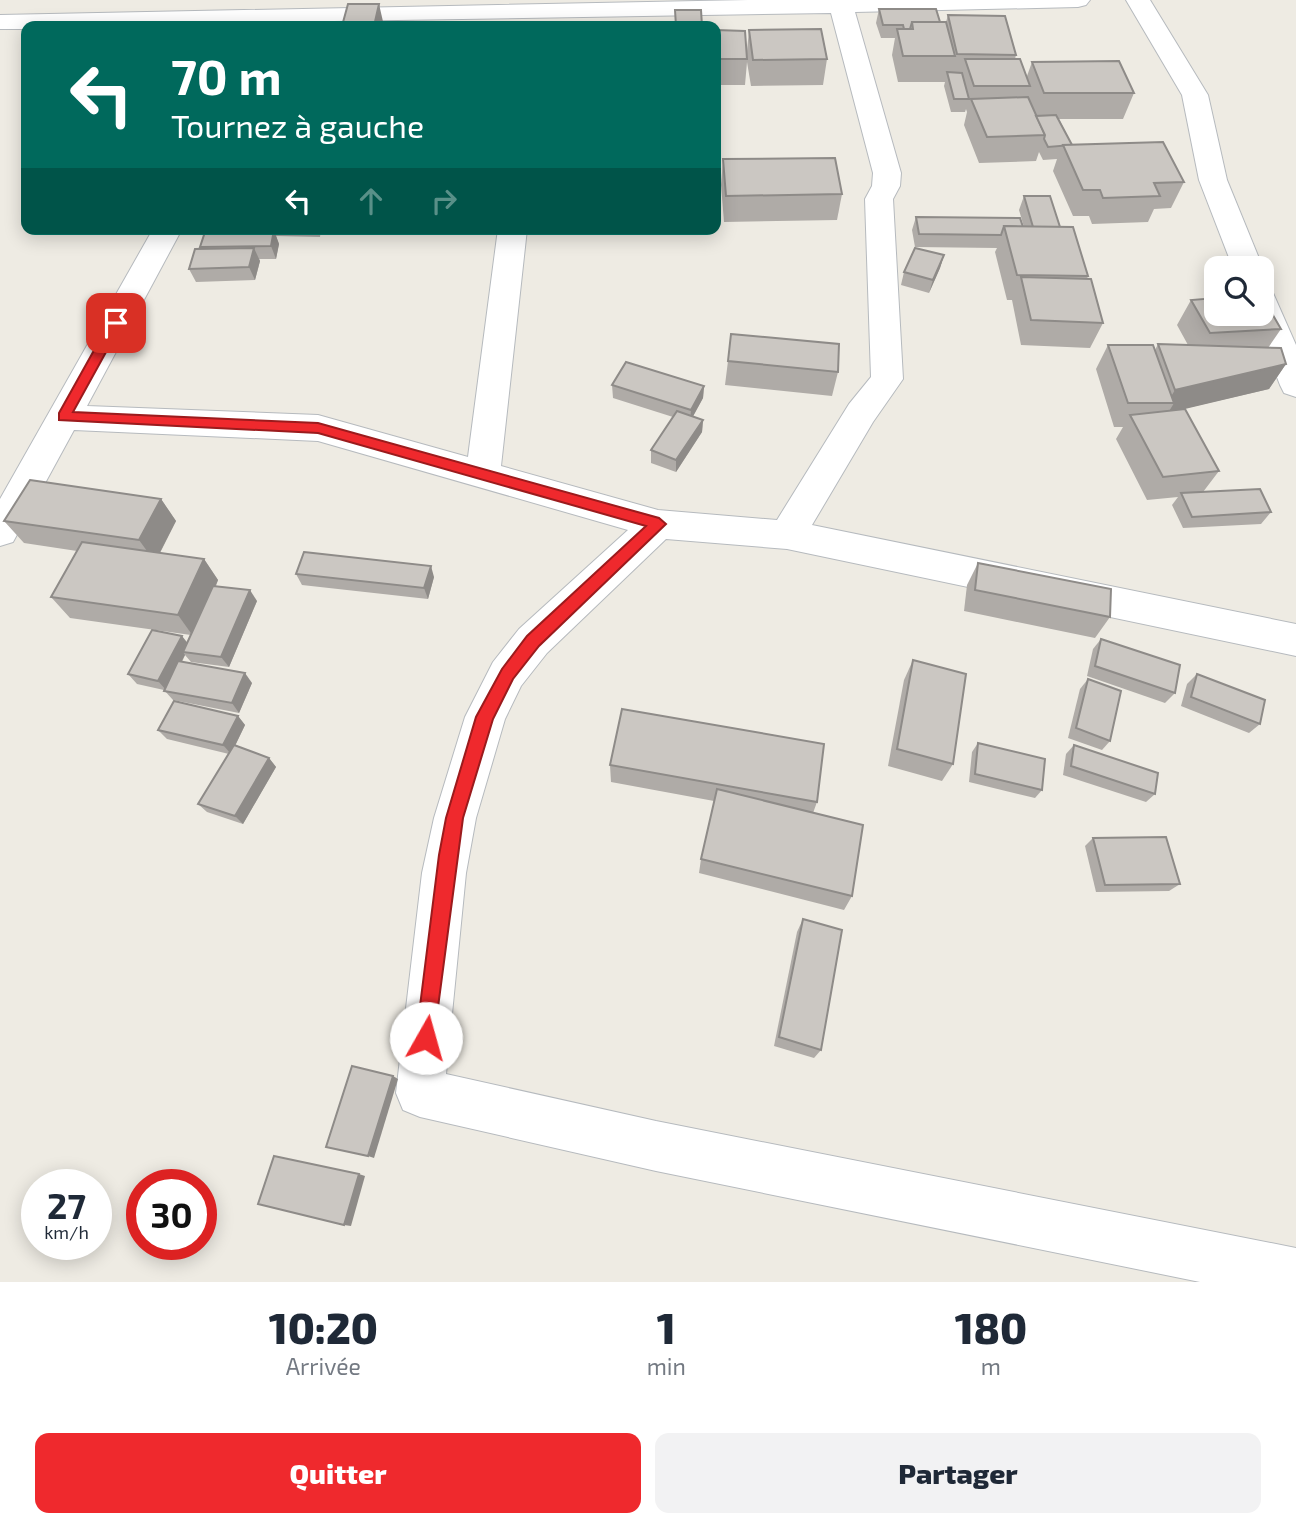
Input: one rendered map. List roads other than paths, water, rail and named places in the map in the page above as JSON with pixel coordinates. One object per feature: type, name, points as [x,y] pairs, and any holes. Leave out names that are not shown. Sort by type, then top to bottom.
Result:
[{"type":"street","points":[[29,21],[258,13],[540,12],[1078,0]]},
{"type":"street","points":[[1138,0],[1195,95],[1213,180],[1243,256]]},
{"type":"street","points":[[787,536],[860,413],[887,379],[879,200],[886,186],[887,173],[841,4]]},
{"type":"street","points":[[0,22],[21,21]]},
{"type":"street","points":[[0,533],[165,235]]},
{"type":"street","points":[[483,474],[512,235]]},
{"type":"street","points":[[1272,326],[1296,385]]},
{"type":"street","points":[[64,417],[318,428],[659,524],[787,536],[1112,600],[1296,640]]},
{"type":"street","points":[[659,524],[533,641],[507,674],[485,717],[455,818],[444,873],[420,1093],[656,1146],[1296,1275]]}]
